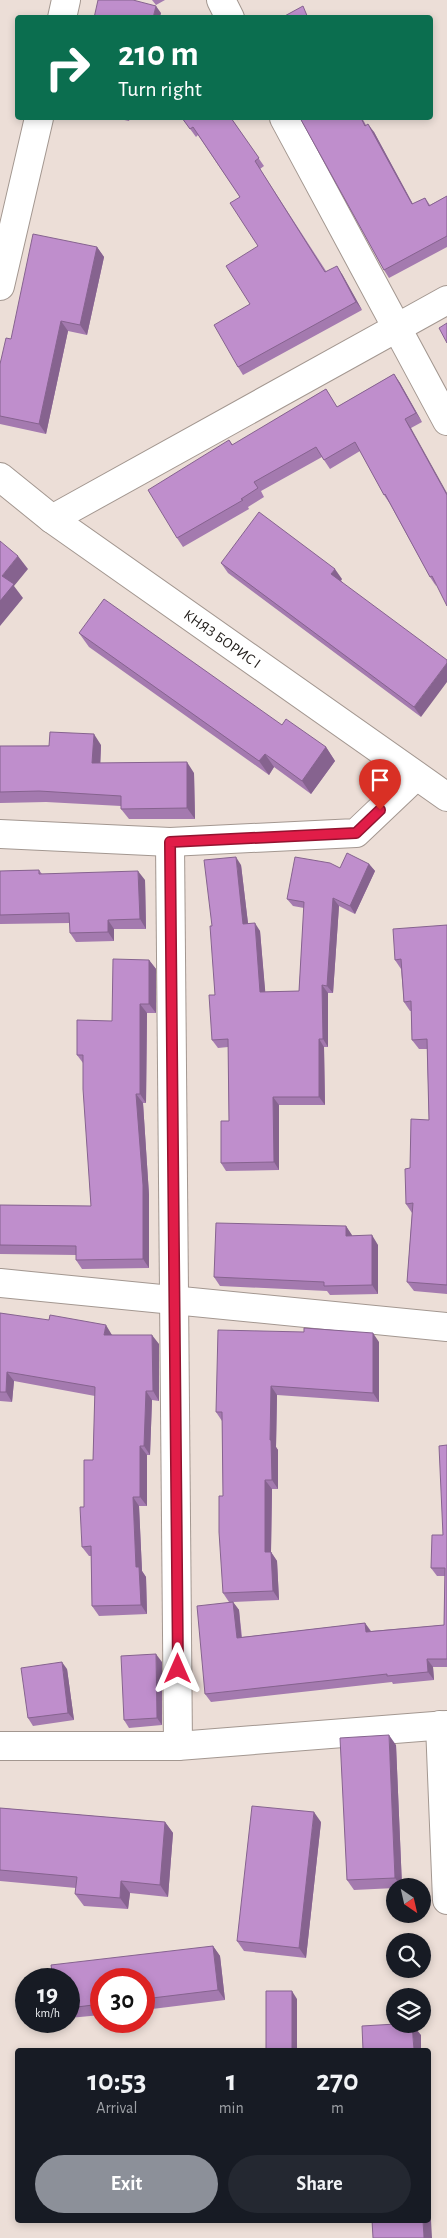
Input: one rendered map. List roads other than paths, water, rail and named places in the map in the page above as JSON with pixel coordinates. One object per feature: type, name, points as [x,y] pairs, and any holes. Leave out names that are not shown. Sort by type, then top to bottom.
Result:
[{"type":"street","points":[[63,15],[66,0]]},
{"type":"street","points":[[221,0],[228,15]]},
{"type":"street","points":[[0,286],[39,120]]},
{"type":"street","points":[[285,120],[447,421]]},
{"type":"street","points":[[52,519],[447,300]]},
{"type":"street","name":"КНЯЗ БОРИС I","points":[[0,477],[52,519],[447,797]]},
{"type":"street","points":[[0,834],[170,842],[356,833],[416,776]]},
{"type":"street","points":[[170,842],[176,1300],[178,1746]]},
{"type":"street","points":[[0,1283],[447,1327]]},
{"type":"street","points":[[0,1746],[178,1746],[444,1725],[447,1900]]}]
